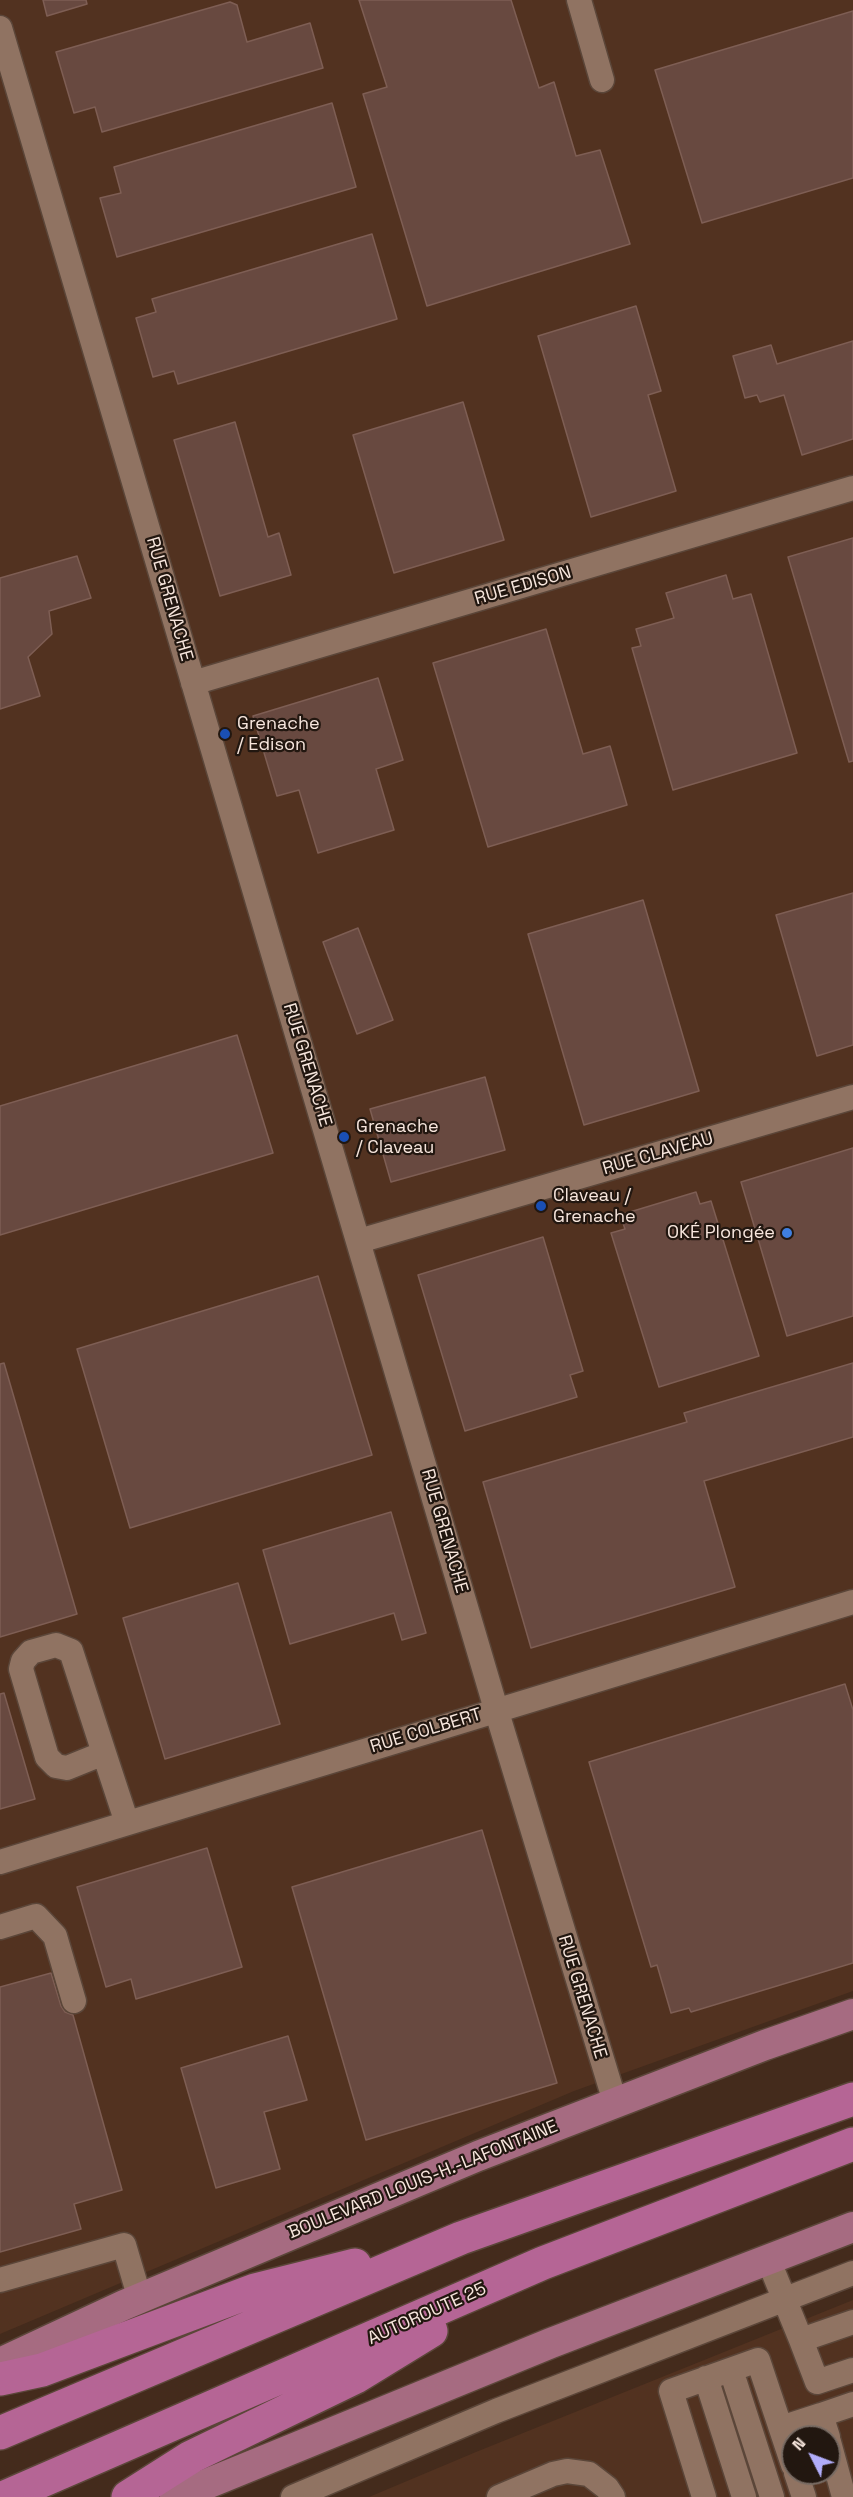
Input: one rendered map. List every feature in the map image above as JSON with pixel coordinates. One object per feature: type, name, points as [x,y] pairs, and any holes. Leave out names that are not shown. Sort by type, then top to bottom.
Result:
[{"type":"highway","points":[[0,2433],[461,2238],[853,2099]]},
{"type":"highway","name":"AUTOROUTE 25","points":[[5,2497],[543,2263],[853,2144]]},
{"type":"highway","points":[[0,2379],[42,2370],[255,2290],[461,2238]]},
{"type":"highway","points":[[128,2497],[191,2457],[356,2377],[543,2263]]},
{"type":"main road","name":"BOULEVARD LOUIS-H.-LAFONTAINE","points":[[0,2363],[140,2299],[435,2173],[615,2102],[853,2014]]},
{"type":"main road","points":[[175,2497],[551,2343],[853,2227]]},
{"type":"street","points":[[579,0],[602,80]]},
{"type":"street","name":"RUE GRENACHE","points":[[0,28],[496,1709],[615,2102]]},
{"type":"street","name":"RUE EDISON","points":[[193,683],[853,488]]},
{"type":"street","name":"RUE CLAVEAU","points":[[359,1241],[853,1096]]},
{"type":"street","name":"RUE COLBERT","points":[[0,1862],[853,1602]]},
{"type":"street","points":[[104,1753],[67,1768],[56,1766],[47,1757],[21,1669],[23,1661],[31,1652],[56,1645],[71,1651],[127,1823]]},
{"type":"street","points":[[0,1927],[36,1916],[55,1936],[74,2001]]},
{"type":"street","points":[[0,2280],[124,2246],[140,2299]]},
{"type":"street","points":[[768,2259],[817,2382],[853,2370]]},
{"type":"street","points":[[293,2497],[496,2411],[853,2273]]},
{"type":"street","points":[[801,2340],[853,2322]]},
{"type":"street","points":[[704,2497],[671,2391],[758,2360],[781,2428]]},
{"type":"street","points":[[731,2370],[772,2497]]},
{"type":"street","points":[[706,2378],[744,2497]]},
{"type":"street","points":[[825,2425],[853,2404]]},
{"type":"street","points":[[499,2497],[567,2471],[589,2474],[607,2488],[613,2497]]},
{"type":"shaded area","points":[[0,0],[853,0],[853,1991],[574,2091],[0,2334]]},
{"type":"shaded area","points":[[853,2300],[853,2497],[369,2497],[476,2452]]},
{"type":"building","points":[[43,0],[86,0],[87,4],[47,16]]},
{"type":"building","points":[[359,0],[511,0],[539,88],[554,82],[576,156],[600,150],[630,244],[427,306],[363,94],[387,87]]},
{"type":"building","points":[[230,2],[237,5],[247,42],[310,23],[323,68],[102,132],[95,107],[74,113],[56,52]]},
{"type":"building","points":[[853,11],[853,178],[702,223],[655,70]]},
{"type":"building","points":[[332,103],[356,187],[117,257],[100,198],[121,193],[114,167]]},
{"type":"building","points":[[372,234],[397,319],[178,384],[174,371],[153,377],[136,318],[156,312],[152,299]]},
{"type":"building","points":[[636,306],[661,391],[648,395],[676,491],[591,517],[538,336]]},
{"type":"building","points":[[853,341],[853,439],[802,455],[784,395],[760,402],[757,395],[745,398],[733,356],[771,345],[777,364]]},
{"type":"building","points":[[463,402],[504,540],[394,573],[353,435]]},
{"type":"building","points":[[235,422],[268,537],[279,533],[291,575],[220,596],[174,440]]},
{"type":"building","points":[[853,538],[853,761],[849,762],[788,557]]},
{"type":"building","points":[[77,556],[91,598],[49,611],[52,634],[28,657],[40,696],[0,709],[0,578]]},
{"type":"building","points":[[726,575],[733,599],[751,594],[797,753],[673,790],[632,648],[641,646],[636,629],[674,618],[666,593]]},
{"type":"building","points":[[546,629],[583,754],[610,746],[627,805],[488,847],[433,663]]},
{"type":"building","points":[[378,678],[403,760],[376,769],[394,830],[318,853],[299,790],[277,796],[253,716]]},
{"type":"building","points":[[853,893],[853,1045],[817,1056],[776,915]]},
{"type":"building","points":[[643,900],[699,1091],[584,1125],[528,934]]},
{"type":"building","points":[[358,928],[393,1020],[357,1034],[323,942]]},
{"type":"building","points":[[237,1035],[273,1153],[0,1235],[0,1106]]},
{"type":"building","points":[[485,1077],[505,1150],[391,1182],[370,1109]]},
{"type":"building","points":[[853,1148],[853,1316],[787,1336],[741,1182]]},
{"type":"building","points":[[696,1192],[700,1204],[711,1201],[759,1356],[659,1387],[611,1233],[625,1229],[620,1215]]},
{"type":"building","points":[[543,1237],[583,1371],[570,1375],[577,1397],[465,1431],[418,1275]]},
{"type":"building","points":[[318,1276],[372,1455],[130,1528],[77,1349]]},
{"type":"building","points":[[4,1363],[77,1614],[0,1637],[0,1364]]},
{"type":"building","points":[[853,1363],[853,1437],[704,1481],[735,1587],[531,1648],[483,1482],[687,1422],[684,1413]]},
{"type":"building","points":[[391,1512],[426,1633],[402,1640],[394,1613],[290,1644],[263,1550]]},
{"type":"building","points":[[238,1583],[280,1724],[165,1759],[123,1618]]},
{"type":"building","points":[[845,1684],[853,1710],[853,1963],[691,2012],[689,2008],[671,2013],[657,1965],[651,1967],[589,1762]]},
{"type":"building","points":[[4,1693],[35,1799],[0,1809],[0,1694]]},
{"type":"building","points":[[482,1830],[557,2083],[366,2140],[292,1887]]},
{"type":"building","points":[[207,1848],[242,1967],[136,1999],[131,1979],[106,1987],[77,1887]]},
{"type":"building","points":[[51,1973],[61,2006],[65,2012],[73,2015],[122,2190],[74,2204],[81,2229],[0,2252],[0,1987]]},
{"type":"building","points":[[288,2036],[307,2100],[264,2112],[280,2169],[216,2188],[181,2068]]},
{"type":"place","name":"Grenache / Edison","points":[[225,734]]},
{"type":"place","name":"Grenache / Claveau","points":[[344,1137]]},
{"type":"place","name":"Claveau / Grenache","points":[[541,1206]]},
{"type":"place","name":"OKÉ Plongée","points":[[787,1233]]}]
